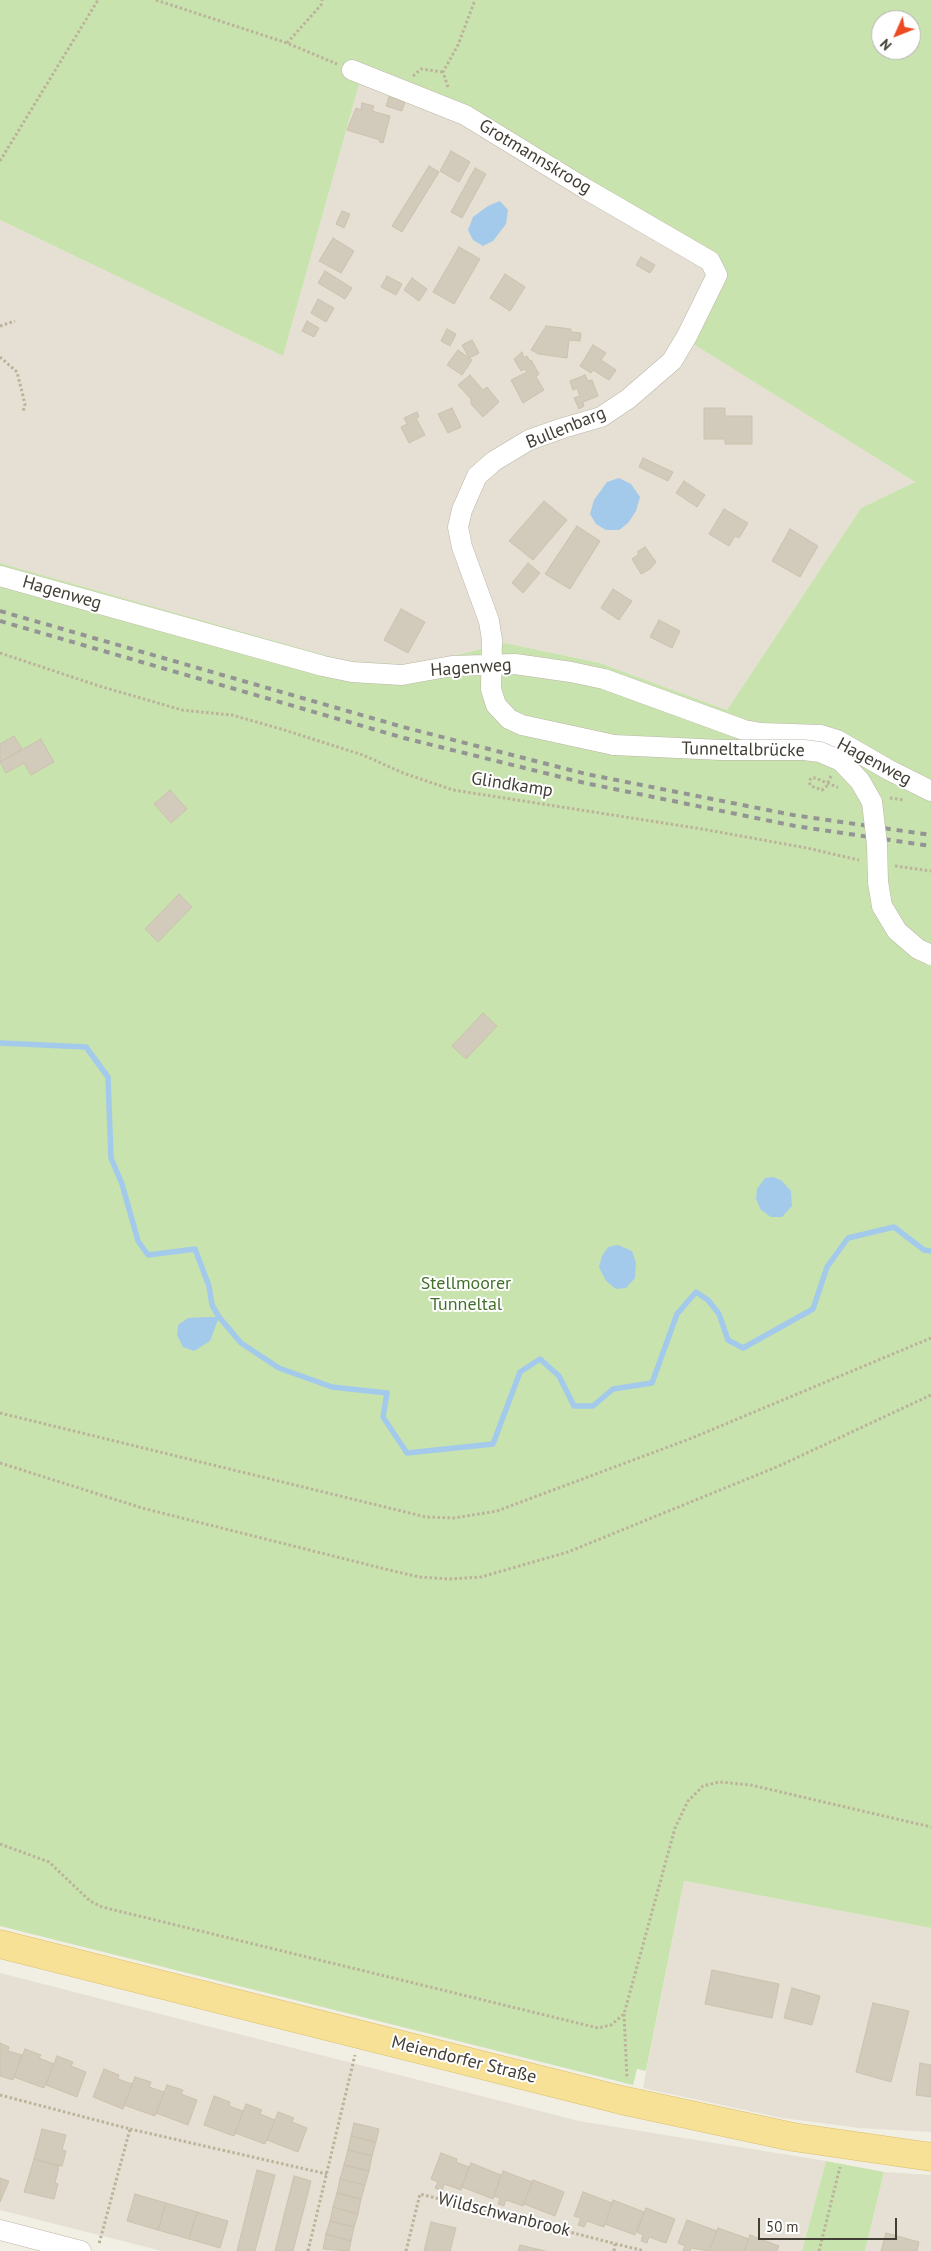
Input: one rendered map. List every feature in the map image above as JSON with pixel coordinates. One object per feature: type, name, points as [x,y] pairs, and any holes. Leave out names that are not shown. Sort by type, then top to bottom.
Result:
[{"type":"main road","name":"Meiendorfer Straße","points":[[0,1944],[621,2100],[793,2137],[931,2157]]},
{"type":"street","name":"Grotmannskroog","points":[[352,70],[466,115],[586,189],[710,261]]},
{"type":"street","name":"Bullenbarg","points":[[492,664],[492,640],[489,620],[462,547],[458,527],[462,510],[477,476],[494,461],[529,440],[601,417],[628,399],[672,361],[687,336],[717,275],[710,261]]},
{"type":"street","name":"Hagenweg","points":[[0,576],[323,666],[352,672],[402,675],[452,666],[514,664],[604,679],[744,730],[761,733],[821,735],[837,740],[889,770],[931,791]]},
{"type":"street","name":"Tunneltalbrücke","points":[[492,664],[491,689],[492,698],[496,705],[509,719],[539,730],[614,745],[713,750],[804,750],[820,752],[841,761],[860,780],[872,802],[877,844],[878,882],[882,906],[897,931],[918,949],[931,955]]},
{"type":"street","points":[[0,2230],[81,2251]]},
{"type":"path","points":[[0,161],[98,0]]},
{"type":"path","points":[[156,0],[288,43],[352,70]]},
{"type":"path","points":[[288,43],[321,5],[322,0]]},
{"type":"path","points":[[466,115],[449,91],[443,72],[458,45],[475,0]]},
{"type":"path","points":[[0,326],[15,321]]},
{"type":"path","points":[[0,357],[17,372],[25,404],[23,412]]},
{"type":"path","name":"Glindkamp","points":[[0,653],[99,686],[182,710],[232,715],[281,729],[363,755],[403,773],[453,790],[702,829],[807,848],[867,862]]},
{"type":"path","points":[[822,781],[811,778],[809,782],[811,786],[822,790],[830,778]]},
{"type":"path","points":[[885,864],[931,871]]},
{"type":"path","points":[[0,1413],[417,1515],[454,1518],[497,1511],[683,1442],[931,1338]]},
{"type":"path","points":[[0,1463],[142,1508],[381,1568],[419,1577],[450,1579],[481,1577],[577,1548],[779,1466],[931,1395]]},
{"type":"path","points":[[625,2086],[627,2077],[624,2014],[675,1828],[688,1801],[703,1786],[719,1782],[751,1785],[931,1827]]},
{"type":"path","points":[[0,1844],[49,1862],[90,1900],[102,1907],[582,2025],[598,2028],[611,2025],[624,2014]]},
{"type":"path","points":[[308,2251],[360,2034]]},
{"type":"path","points":[[0,2095],[130,2129],[327,2174]]},
{"type":"path","points":[[97,2251],[130,2129]]},
{"type":"path","points":[[818,2251],[845,2145]]},
{"type":"path","name":"Wildschwanbrook","points":[[406,2251],[420,2194],[644,2251]]},
{"type":"path","points":[[614,2251],[615,2244]]},
{"type":"shaded area","points":[[360,81],[461,121],[712,272],[680,335],[915,482],[861,508],[727,710],[600,663],[505,643],[417,665],[346,661],[0,563],[0,220],[283,356]]},
{"type":"shaded area","points":[[684,1881],[931,1928],[931,2132],[860,2128],[782,2118],[643,2088]]},
{"type":"shaded area","points":[[0,1973],[579,2121],[826,2161],[802,2251],[162,2251],[0,2210]]},
{"type":"shaded area","points":[[884,2172],[931,2175],[931,2251],[865,2251]]},
{"type":"green space","name":"Stellmoorer Tunneltal","points":[[0,0],[931,0],[931,1928],[684,1881],[646,2071],[637,2069],[633,2085],[0,1926],[0,563],[346,661],[417,665],[505,643],[600,663],[727,710],[861,508],[915,482],[679,335],[712,273],[461,121],[360,81],[283,356],[0,220]]},
{"type":"green space","points":[[826,2161],[884,2172],[865,2251],[802,2251]]},
{"type":"water","points":[[500,201],[508,210],[506,224],[493,241],[483,246],[473,240],[468,230],[473,217],[488,206]]},
{"type":"water","points":[[619,478],[631,484],[640,497],[636,511],[628,523],[619,530],[606,530],[596,524],[590,514],[594,500],[607,482]]},
{"type":"water","points":[[773,1177],[781,1180],[791,1191],[792,1206],[782,1217],[771,1217],[761,1210],[756,1199],[757,1189],[765,1178]]},
{"type":"water","points":[[618,1245],[632,1251],[636,1263],[635,1278],[626,1288],[616,1289],[606,1281],[599,1267],[602,1256],[608,1247]]},
{"type":"water","points":[[219,1317],[210,1341],[194,1351],[183,1347],[177,1335],[178,1325],[188,1318]]},
{"type":"building","points":[[389,97],[405,102],[402,111],[386,106]]},
{"type":"building","points":[[362,103],[374,106],[372,111],[390,116],[383,143],[379,142],[380,140],[347,130],[356,108],[361,110]]},
{"type":"building","points":[[451,151],[470,162],[459,182],[440,171]]},
{"type":"building","points":[[429,166],[439,172],[402,232],[392,226]]},
{"type":"building","points":[[475,168],[486,174],[462,218],[451,212]]},
{"type":"building","points":[[342,211],[350,214],[344,228],[336,224]]},
{"type":"building","points":[[333,238],[354,251],[341,273],[319,261]]},
{"type":"building","points":[[459,247],[480,259],[454,304],[433,292]]},
{"type":"building","points":[[641,257],[655,265],[650,273],[636,265]]},
{"type":"building","points":[[325,271],[352,288],[345,299],[318,283]]},
{"type":"building","points":[[505,274],[525,287],[510,311],[490,298]]},
{"type":"building","points":[[387,276],[402,284],[396,295],[381,287]]},
{"type":"building","points":[[412,278],[427,289],[419,301],[404,290]]},
{"type":"building","points":[[318,299],[334,308],[326,322],[311,313]]},
{"type":"building","points":[[307,321],[319,328],[314,337],[302,331]]},
{"type":"building","points":[[546,326],[571,329],[571,332],[581,333],[580,341],[569,340],[567,358],[539,354],[531,350]]},
{"type":"building","points":[[447,329],[456,334],[450,346],[441,341]]},
{"type":"building","points":[[472,340],[479,353],[469,358],[462,345]]},
{"type":"building","points":[[593,345],[606,353],[601,360],[616,370],[609,380],[593,370],[591,373],[580,366]]},
{"type":"building","points":[[458,350],[472,360],[462,375],[447,365]]},
{"type":"building","points":[[522,352],[524,358],[527,356],[531,360],[539,374],[536,377],[544,390],[523,403],[511,380],[527,372],[525,369],[521,371],[514,359]]},
{"type":"building","points":[[470,375],[483,390],[487,387],[499,402],[483,417],[471,404],[471,399],[458,385]]},
{"type":"building","points":[[585,375],[588,381],[592,380],[598,396],[583,402],[584,406],[579,409],[574,398],[580,396],[577,388],[573,390],[570,381]]},
{"type":"building","points":[[452,408],[461,427],[448,433],[438,414]]},
{"type":"building","points":[[704,408],[725,408],[725,416],[752,416],[752,444],[725,444],[725,439],[704,439]]},
{"type":"building","points":[[417,412],[419,417],[416,418],[425,435],[409,443],[401,427],[407,424],[404,418]]},
{"type":"building","points":[[643,458],[673,472],[668,481],[639,467]]},
{"type":"building","points":[[684,481],[705,495],[697,507],[676,493]]},
{"type":"building","points":[[544,501],[567,520],[533,560],[509,541]]},
{"type":"building","points":[[724,509],[748,523],[739,538],[735,536],[729,546],[709,534]]},
{"type":"building","points":[[577,526],[600,541],[570,589],[545,574]]},
{"type":"building","points":[[790,529],[818,546],[800,577],[772,561]]},
{"type":"building","points":[[645,547],[656,562],[650,569],[641,574],[632,559],[639,554],[637,552]]},
{"type":"building","points":[[528,563],[540,573],[523,593],[512,583]]},
{"type":"building","points":[[613,589],[632,601],[619,620],[601,608]]},
{"type":"building","points":[[401,609],[425,622],[408,653],[384,640]]},
{"type":"building","points":[[659,620],[680,631],[672,648],[650,637]]},
{"type":"building","points":[[14,736],[22,749],[0,762],[0,744]]},
{"type":"building","points":[[41,739],[54,762],[31,775],[24,763],[6,773],[0,762]]},
{"type":"building","points":[[170,790],[187,809],[171,823],[154,804]]},
{"type":"building","points":[[179,894],[192,907],[158,942],[145,929]]},
{"type":"building","points":[[483,1013],[497,1026],[466,1059],[452,1046]]},
{"type":"building","points":[[712,1970],[779,1984],[772,2018],[705,2004]]},
{"type":"building","points":[[792,1988],[820,1996],[812,2025],[784,2018]]},
{"type":"building","points":[[873,2003],[909,2011],[891,2082],[856,2072]]},
{"type":"building","points":[[0,2043],[9,2047],[8,2051],[22,2055],[13,2080],[0,2076]]},
{"type":"building","points":[[25,2049],[41,2055],[39,2058],[54,2064],[44,2088],[14,2077]]},
{"type":"building","points":[[57,2056],[73,2062],[71,2066],[86,2072],[77,2097],[46,2085]]},
{"type":"building","points":[[920,2063],[931,2065],[931,2097],[916,2095]]},
{"type":"building","points":[[104,2069],[119,2075],[118,2079],[132,2084],[123,2109],[93,2097]]},
{"type":"building","points":[[135,2077],[151,2082],[149,2087],[164,2092],[155,2116],[124,2105]]},
{"type":"building","points":[[167,2085],[183,2090],[181,2094],[197,2100],[188,2125],[156,2113]]},
{"type":"building","points":[[214,2096],[230,2102],[229,2106],[243,2111],[234,2136],[204,2125]]},
{"type":"building","points":[[246,2104],[262,2110],[260,2114],[275,2120],[265,2144],[235,2133]]},
{"type":"building","points":[[278,2112],[294,2118],[292,2122],[307,2128],[298,2152],[267,2140]]},
{"type":"building","points":[[354,2123],[379,2129],[376,2142],[351,2136]]},
{"type":"building","points":[[42,2129],[66,2135],[62,2150],[66,2151],[62,2166],[34,2159]]},
{"type":"building","points":[[351,2136],[376,2142],[372,2156],[348,2150]]},
{"type":"building","points":[[348,2150],[372,2156],[369,2171],[344,2165]]},
{"type":"building","points":[[441,2153],[457,2159],[456,2162],[469,2167],[461,2190],[444,2184],[442,2191],[435,2188],[438,2182],[431,2179]]},
{"type":"building","points":[[34,2159],[59,2166],[55,2183],[58,2184],[54,2199],[24,2192]]},
{"type":"building","points":[[471,2163],[501,2175],[493,2199],[462,2187]]},
{"type":"building","points":[[344,2165],[369,2171],[365,2185],[340,2179]]},
{"type":"building","points":[[257,2170],[275,2175],[255,2251],[237,2251]]},
{"type":"building","points":[[503,2171],[532,2182],[523,2206],[506,2200],[504,2206],[498,2204],[500,2198],[494,2196]]},
{"type":"building","points":[[294,2176],[311,2181],[293,2251],[275,2251]]},
{"type":"building","points":[[0,2178],[9,2181],[0,2202]]},
{"type":"building","points":[[340,2179],[365,2185],[361,2199],[337,2193]]},
{"type":"building","points":[[533,2180],[564,2192],[555,2216],[524,2204]]},
{"type":"building","points":[[583,2192],[612,2203],[604,2227],[587,2221],[584,2227],[578,2225],[581,2218],[574,2216]]},
{"type":"building","points":[[337,2193],[361,2199],[358,2214],[333,2207]]},
{"type":"building","points":[[135,2194],[166,2203],[158,2230],[127,2221]]},
{"type":"building","points":[[613,2200],[644,2212],[635,2235],[605,2224]]},
{"type":"building","points":[[166,2203],[197,2212],[189,2239],[158,2230]]},
{"type":"building","points":[[333,2207],[358,2214],[354,2227],[330,2221]]},
{"type":"building","points":[[646,2208],[675,2219],[666,2243],[649,2237],[647,2243],[641,2241],[643,2235],[637,2232]]},
{"type":"building","points":[[197,2212],[228,2221],[220,2248],[189,2239]]},
{"type":"building","points":[[687,2220],[717,2231],[709,2251],[691,2248],[690,2251],[683,2251],[685,2246],[678,2243]]},
{"type":"building","points":[[330,2221],[354,2227],[351,2241],[326,2234]]},
{"type":"building","points":[[431,2222],[456,2228],[450,2251],[424,2251]]},
{"type":"building","points":[[718,2228],[749,2239],[744,2251],[709,2251]]},
{"type":"building","points":[[886,2233],[919,2242],[917,2251],[881,2251]]},
{"type":"building","points":[[326,2234],[351,2241],[349,2251],[323,2249]]},
{"type":"building","points":[[750,2235],[779,2246],[777,2251],[744,2251]]},
{"type":"building","points":[[520,2245],[545,2251],[518,2251]]},
{"type":"waterway","points":[[0,1043],[86,1047],[108,1077],[111,1158],[122,1184],[138,1241],[148,1255],[195,1249],[209,1286],[212,1305],[219,1317],[241,1343],[279,1368],[332,1387],[387,1393],[383,1417],[407,1453],[493,1444],[520,1372],[540,1359],[559,1376],[574,1406],[593,1406],[613,1389],[652,1383],[677,1314],[696,1292],[708,1300],[719,1314],[728,1340],[743,1348],[813,1309],[827,1267],[848,1238],[894,1227],[924,1250],[931,1251]]},
{"type":"railway","points":[[0,611],[403,727],[586,774],[793,815],[931,835]]},
{"type":"railway","points":[[0,621],[404,738],[585,783],[795,826],[931,846]]}]
